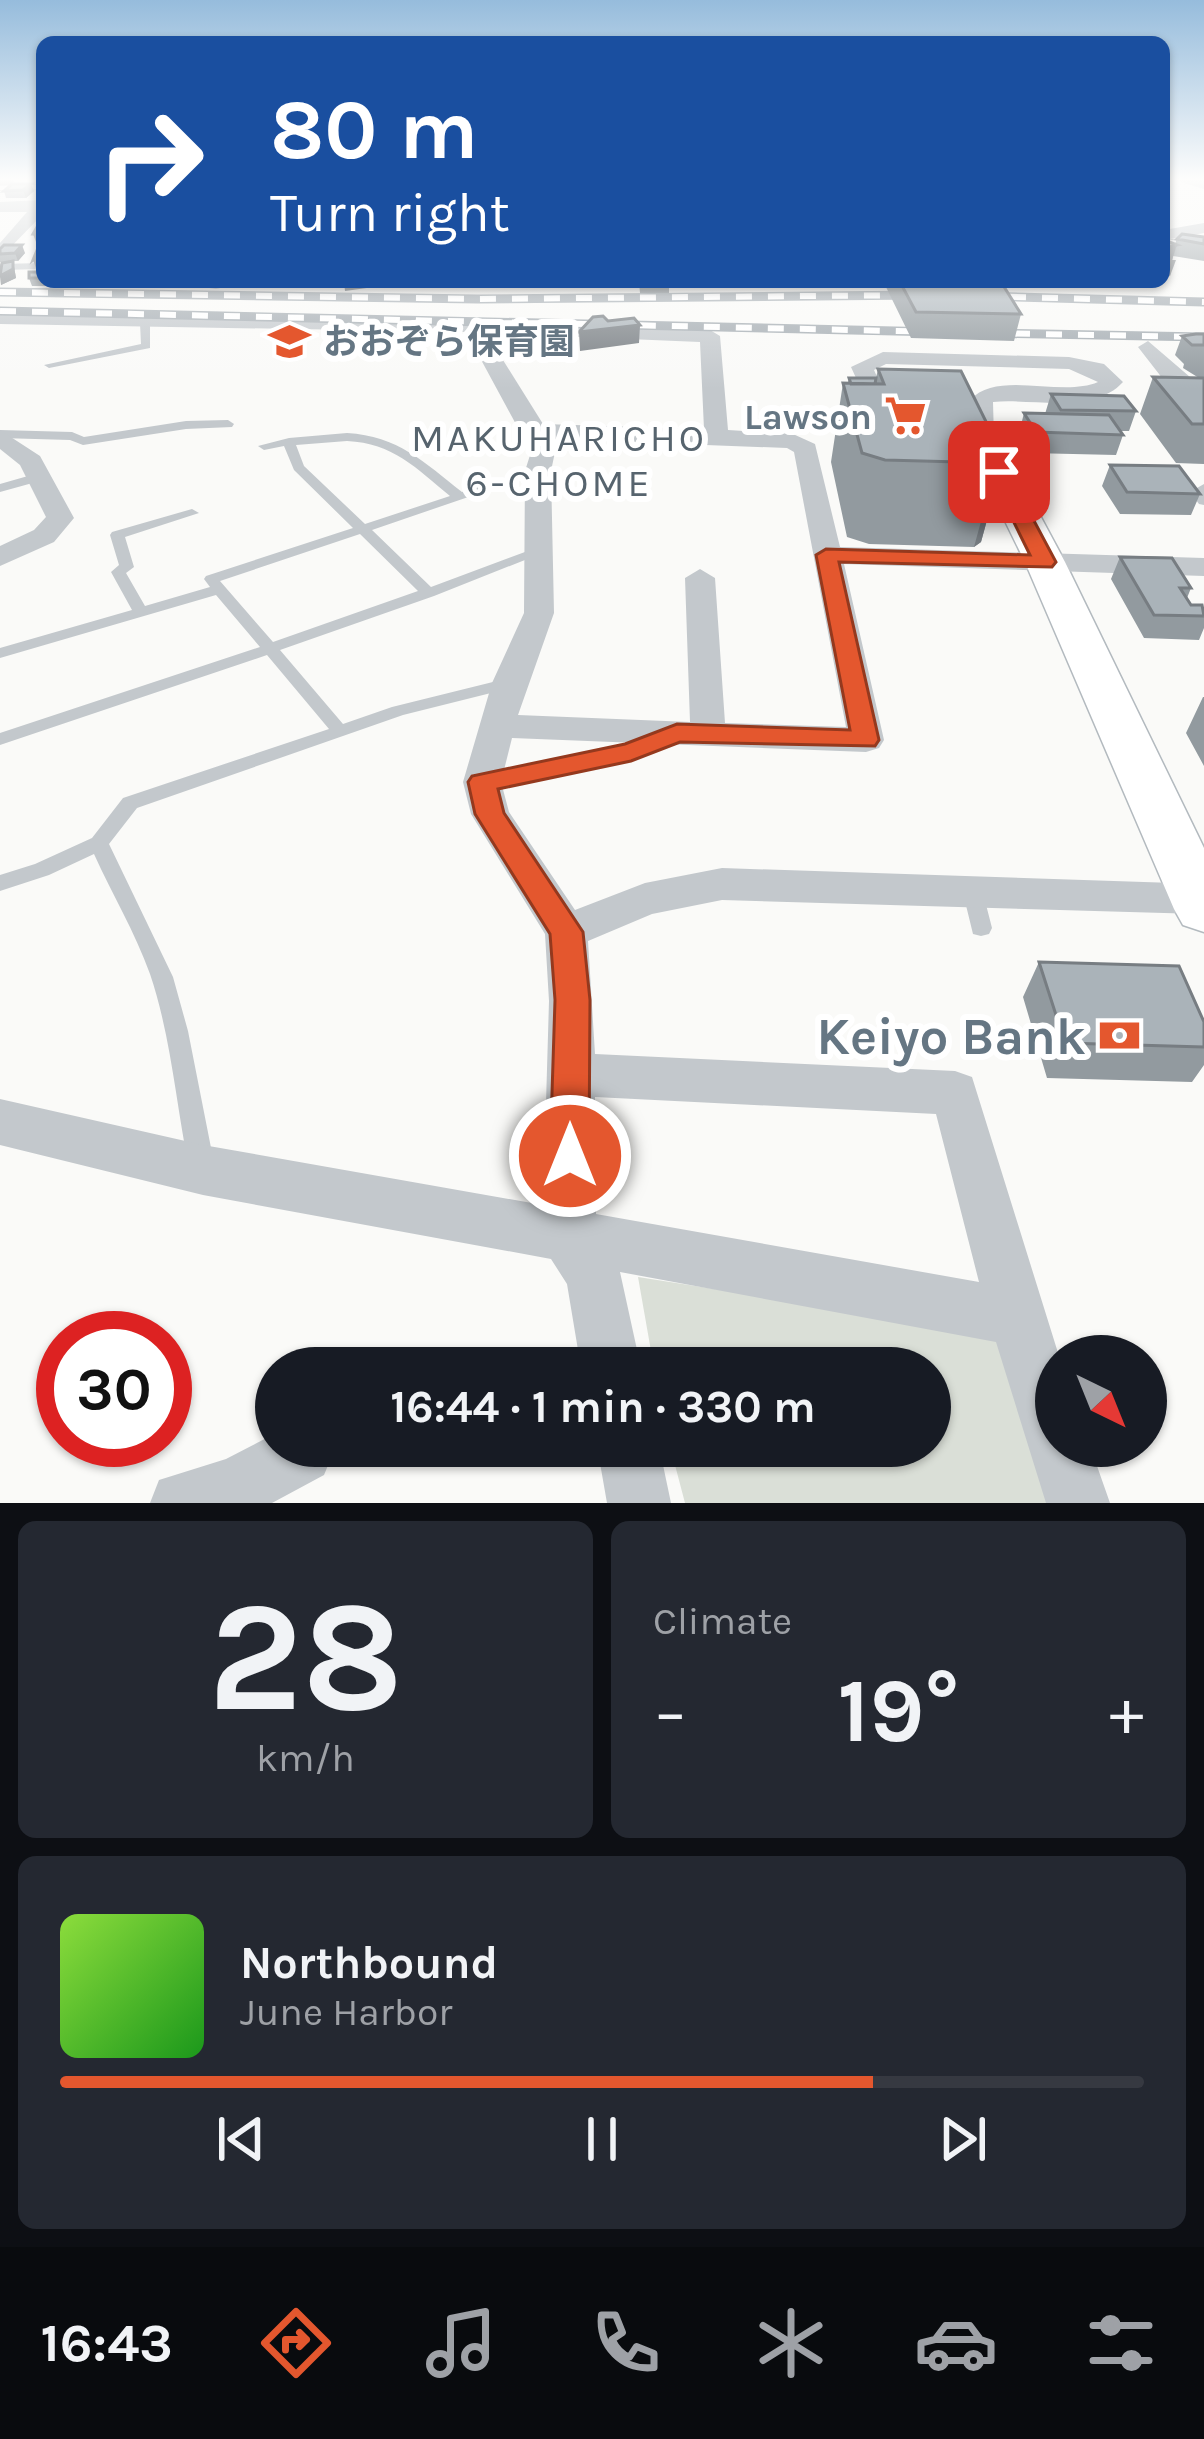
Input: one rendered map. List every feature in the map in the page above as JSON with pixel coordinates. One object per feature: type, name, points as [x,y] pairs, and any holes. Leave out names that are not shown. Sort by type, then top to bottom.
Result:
[{"type":"street","points":[[0,318],[473,326],[710,336],[716,437]]},
{"type":"street","points":[[16,340],[100,321]]},
{"type":"street","points":[[473,326],[537,451],[538,613],[508,683],[482,782],[490,814],[566,932],[572,1000],[569,1238],[593,1275],[607,1347]]},
{"type":"street","points":[[1185,348],[1148,347],[1174,378],[1204,398]]},
{"type":"street","points":[[982,439],[980,400],[996,394],[1083,394],[1106,389],[1112,382],[1096,369],[1069,363],[931,359],[866,363],[863,372],[876,388],[925,394],[989,386],[1040,393]]},
{"type":"street","points":[[566,932],[645,899],[722,884],[976,908],[1201,904],[1045,562],[982,439],[954,406],[925,394]]},
{"type":"street","points":[[0,436],[20,450],[42,476],[60,512],[44,536],[0,557]]},
{"type":"street","points":[[498,726],[866,740],[804,446],[793,441],[716,437],[537,451]]},
{"type":"street","points":[[826,555],[1204,566]]},
{"type":"street","points":[[693,733],[700,578]]},
{"type":"street","points":[[570,1074],[955,1093],[1035,1372]]},
{"type":"street","points":[[0,1123],[203,1170],[1017,1317]]},
{"type":"street","points":[[182,1503],[235,1488],[275,1467]]},
{"type":"street","points":[[632,1467],[639,1503]]},
{"type":"street","points":[[1066,1467],[1078,1503]]},
{"type":"lane","points":[[0,267],[36,266]]},
{"type":"lane","points":[[50,365],[146,346],[145,323]]},
{"type":"lane","points":[[0,436],[72,436],[83,441],[186,425],[228,424]]},
{"type":"lane","points":[[264,446],[353,434],[389,442],[460,497]]},
{"type":"lane","points":[[290,442],[298,467],[429,593]]},
{"type":"lane","points":[[341,732],[211,579],[460,497],[537,451]]},
{"type":"lane","points":[[0,488],[42,476]]},
{"type":"lane","points":[[1204,488],[1197,492],[1204,501]]},
{"type":"lane","points":[[141,612],[118,572],[127,567],[117,535],[192,513]]},
{"type":"lane","points":[[0,739],[538,552]]},
{"type":"lane","points":[[0,653],[219,589]]},
{"type":"lane","points":[[0,883],[100,843],[130,803],[398,711],[508,683]]},
{"type":"lane","points":[[482,782],[631,752],[693,733]]},
{"type":"lane","points":[[100,843],[117,888],[152,951],[180,1039],[203,1170]]},
{"type":"shaded area","points":[[638,1277],[987,1332],[1002,1347],[1048,1503],[685,1503],[676,1467],[951,1467],[951,1347],[650,1347]]},
{"type":"building","points":[[13,261],[13,269],[0,276],[2,263]]},
{"type":"building","points":[[903,288],[1005,288],[1021,314],[916,312]]},
{"type":"building","points":[[593,317],[608,321],[634,318],[640,325],[579,332]]},
{"type":"building","points":[[1204,334],[1204,345],[1192,345],[1182,336]]},
{"type":"building","points":[[878,369],[961,371],[1004,458],[997,463],[885,460],[862,453],[843,383],[884,384]]},
{"type":"building","points":[[1153,377],[1204,378],[1204,424],[1192,424]]},
{"type":"building","points":[[849,378],[876,378],[875,384],[851,384]]},
{"type":"building","points":[[1051,394],[1124,396],[1136,411],[1061,410]]},
{"type":"building","points":[[1024,413],[1109,415],[1123,435],[1036,432]]},
{"type":"building","points":[[1110,465],[1179,466],[1200,494],[1127,492]]},
{"type":"building","points":[[1120,557],[1172,558],[1191,588],[1180,588],[1191,605],[1202,605],[1204,616],[1154,615]]},
{"type":"building","points":[[1039,962],[1179,966],[1204,1022],[1204,1047],[1065,1043]]},
{"type":"railway","points":[[0,292],[478,299],[924,295]]},
{"type":"railway","points":[[978,296],[1204,302]]},
{"type":"railway","points":[[0,311],[940,332]]},
{"type":"railway","points":[[982,333],[1204,337]]},
{"type":"place","name":"おおぞら保育園","points":[[289,341]]},
{"type":"place","name":"Lawson","points":[[906,416]]},
{"type":"place","name":"Keiyo Bank","points":[[1120,1036]]},
{"type":"district","name":"MAKUHARICHO 6-CHOME","points":[[559,460]]},
{"type":"route","points":[[570,1156],[572,1000],[566,932],[490,814],[482,782],[631,752],[677,733],[866,740],[826,555],[1045,562],[999,472]]}]
